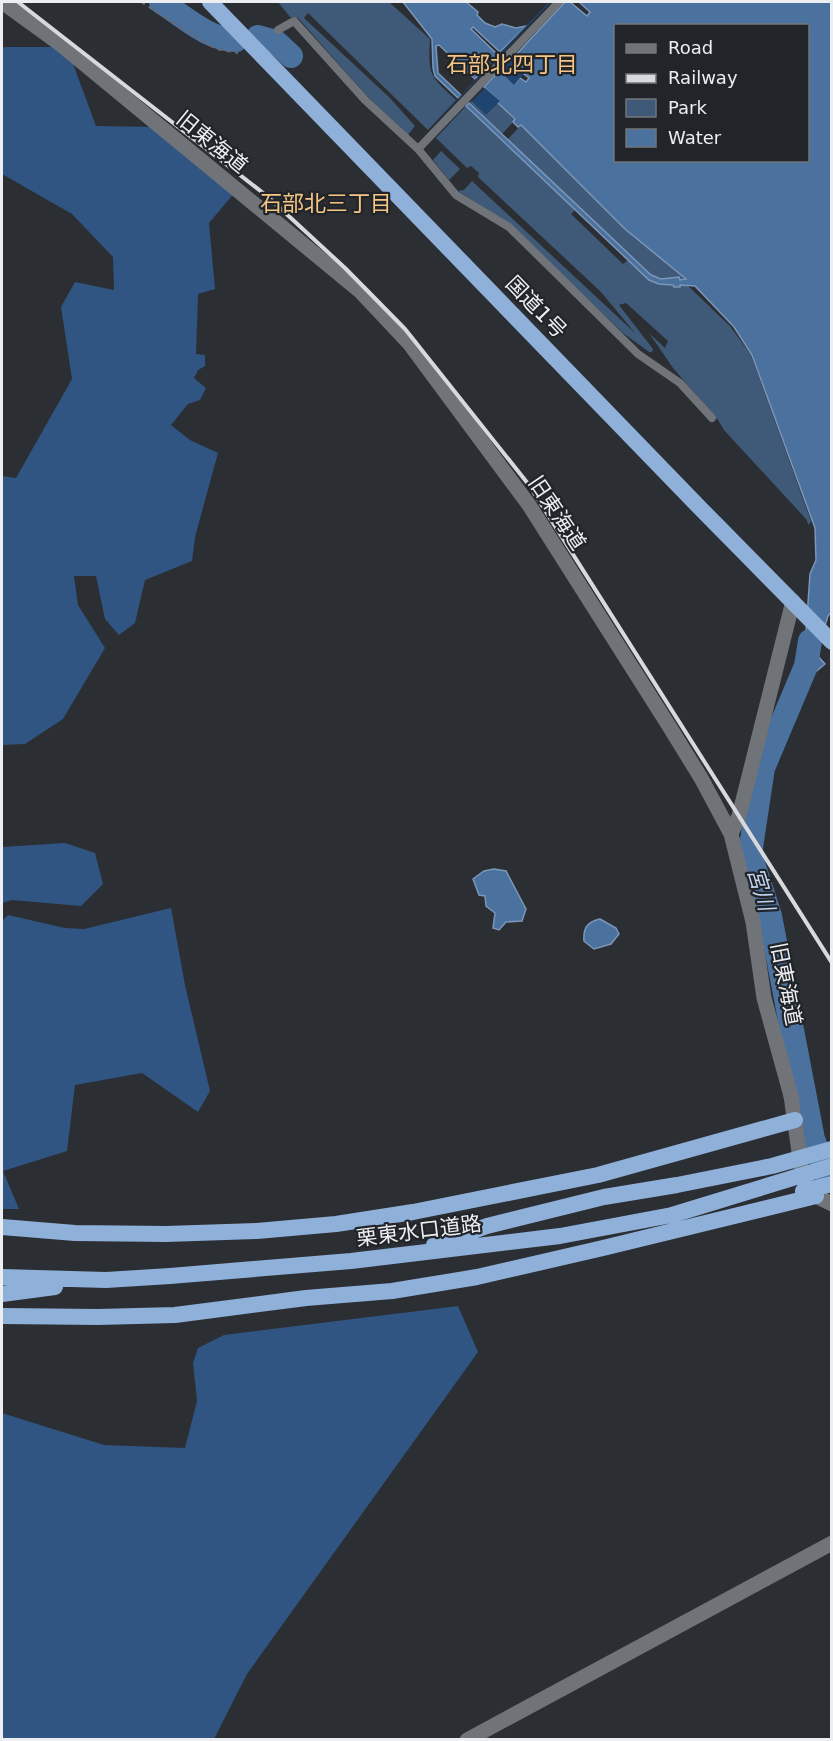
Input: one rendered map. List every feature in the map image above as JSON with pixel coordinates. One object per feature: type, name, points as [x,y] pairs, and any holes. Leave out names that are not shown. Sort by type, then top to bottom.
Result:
[{"type":"highway","name":"国道1号","points":[[210,2],[828,638]]},
{"type":"highway","points":[[2,1227],[75,1233],[166,1234],[257,1231],[336,1224],[413,1212],[598,1175],[795,1120]]},
{"type":"highway","points":[[405,1256],[487,1226],[604,1197],[772,1166],[831,1149]]},
{"type":"highway","name":"栗東水口道路","points":[[2,1277],[106,1280],[405,1256],[560,1236],[672,1215],[831,1166]]},
{"type":"highway","points":[[672,1215],[831,1184]]},
{"type":"highway","points":[[2,1316],[175,1315],[306,1298],[392,1291],[477,1277],[826,1201]]},
{"type":"highway","points":[[2,1269],[106,1280]]},
{"type":"highway","points":[[2,1294],[106,1280]]},
{"type":"street","name":"旧東海道","points":[[2,2],[60,44],[361,292],[409,343],[528,505],[701,777],[731,834],[753,922],[764,998],[791,1096],[803,1180],[826,1201]]},
{"type":"street","points":[[731,834],[739,816],[797,605]]},
{"type":"street","points":[[467,1740],[831,1543]]},
{"type":"lane","points":[[418,149],[559,2]]},
{"type":"lane","points":[[278,30],[294,21],[365,100],[418,149],[456,195],[509,227],[638,354],[680,383],[712,418]]},
{"type":"path","points":[[141,2],[216,49],[233,53],[247,52],[254,47]]},
{"type":"green space","points":[[278,2],[389,2],[430,39],[430,68],[436,80],[456,100],[428,130],[308,13],[304,18],[390,98],[415,126],[408,135],[366,95],[298,18],[290,17]]},
{"type":"green space","points":[[472,101],[486,114],[498,103],[515,120],[502,134],[469,103]]},
{"type":"green space","points":[[466,106],[575,210],[571,214],[623,264],[628,260],[643,275],[659,283],[674,285],[674,287],[687,285],[730,326],[751,355],[811,521],[809,525],[724,430],[673,368],[649,333],[665,348],[668,341],[626,303],[619,305],[653,349],[649,352],[623,333],[505,221],[458,191],[464,190],[472,181],[635,333],[601,292],[478,177],[479,173],[471,166],[467,168],[436,138]]},
{"type":"green space","points":[[521,125],[625,229],[687,279],[679,280],[678,277],[661,279],[651,275],[507,140]]},
{"type":"green space","points":[[441,151],[460,169],[449,180],[433,160]]},
{"type":"shaded area","points":[[4,47],[55,47],[72,61],[96,126],[158,127],[236,191],[209,223],[215,289],[198,294],[196,354],[205,355],[205,366],[198,370],[194,378],[206,388],[200,400],[188,404],[171,425],[190,440],[218,453],[195,537],[192,561],[145,580],[135,623],[119,635],[105,619],[96,576],[74,576],[78,605],[105,648],[63,719],[25,744],[2,745],[2,476],[16,478],[72,379],[61,307],[75,282],[114,290],[113,257],[72,214],[2,174],[2,49]]},
{"type":"shaded area","points":[[65,843],[95,853],[103,884],[81,906],[12,900],[2,903],[2,847]]},
{"type":"shaded area","points":[[171,908],[185,985],[210,1091],[198,1112],[142,1073],[75,1085],[67,1151],[3,1171],[19,1209],[2,1209],[2,921],[8,915],[65,928],[84,929]]},
{"type":"shaded area","points":[[458,1306],[478,1352],[247,1674],[214,1739],[2,1739],[2,1413],[104,1445],[185,1448],[197,1401],[193,1363],[198,1348],[224,1335]]},
{"type":"water","points":[[403,2],[466,2],[478,12],[477,15],[485,23],[495,27],[502,24],[516,28],[526,26],[500,52],[473,27],[471,29],[498,55],[475,79],[439,45],[436,46],[438,73],[461,95],[458,98],[435,76],[432,39]]},
{"type":"water","points":[[565,2],[570,2],[587,16],[590,12],[579,2],[831,2],[832,611],[828,616],[816,654],[825,664],[812,675],[799,670],[806,632],[810,574],[816,560],[815,528],[752,355],[734,327],[695,286],[674,287],[649,280],[466,106],[469,103],[651,275],[661,279],[679,277],[680,280],[686,279],[625,229],[521,125],[518,127],[513,122],[515,119],[484,87],[499,71],[514,84],[520,78],[526,82],[529,78],[524,74],[526,71],[512,59]]},
{"type":"water","points":[[494,869],[506,871],[526,909],[522,921],[506,922],[499,930],[493,928],[495,913],[486,906],[485,896],[479,895],[473,879],[484,871]]},
{"type":"water","points":[[600,919],[616,928],[619,934],[611,944],[594,949],[584,941],[584,932],[589,924]]},
{"type":"building","points":[[551,2],[433,125],[498,55]]},
{"type":"building","points":[[513,59],[526,71],[514,85],[500,72]]},
{"type":"building","points":[[485,88],[500,101],[486,115],[472,101]]},
{"type":"waterway","points":[[161,2],[206,32],[236,40]]},
{"type":"waterway","points":[[258,37],[276,42],[291,56]]},
{"type":"waterway","name":"宮川","points":[[810,641],[806,666],[763,768],[750,854],[770,916],[813,1139],[827,1175]]},
{"type":"railway","points":[[18,2],[267,196],[345,268],[405,329],[529,485],[832,963]]},
{"type":"district","name":"石部北四丁目","points":[[512,64]]},
{"type":"district","name":"石部北三丁目","points":[[326,203]]}]
